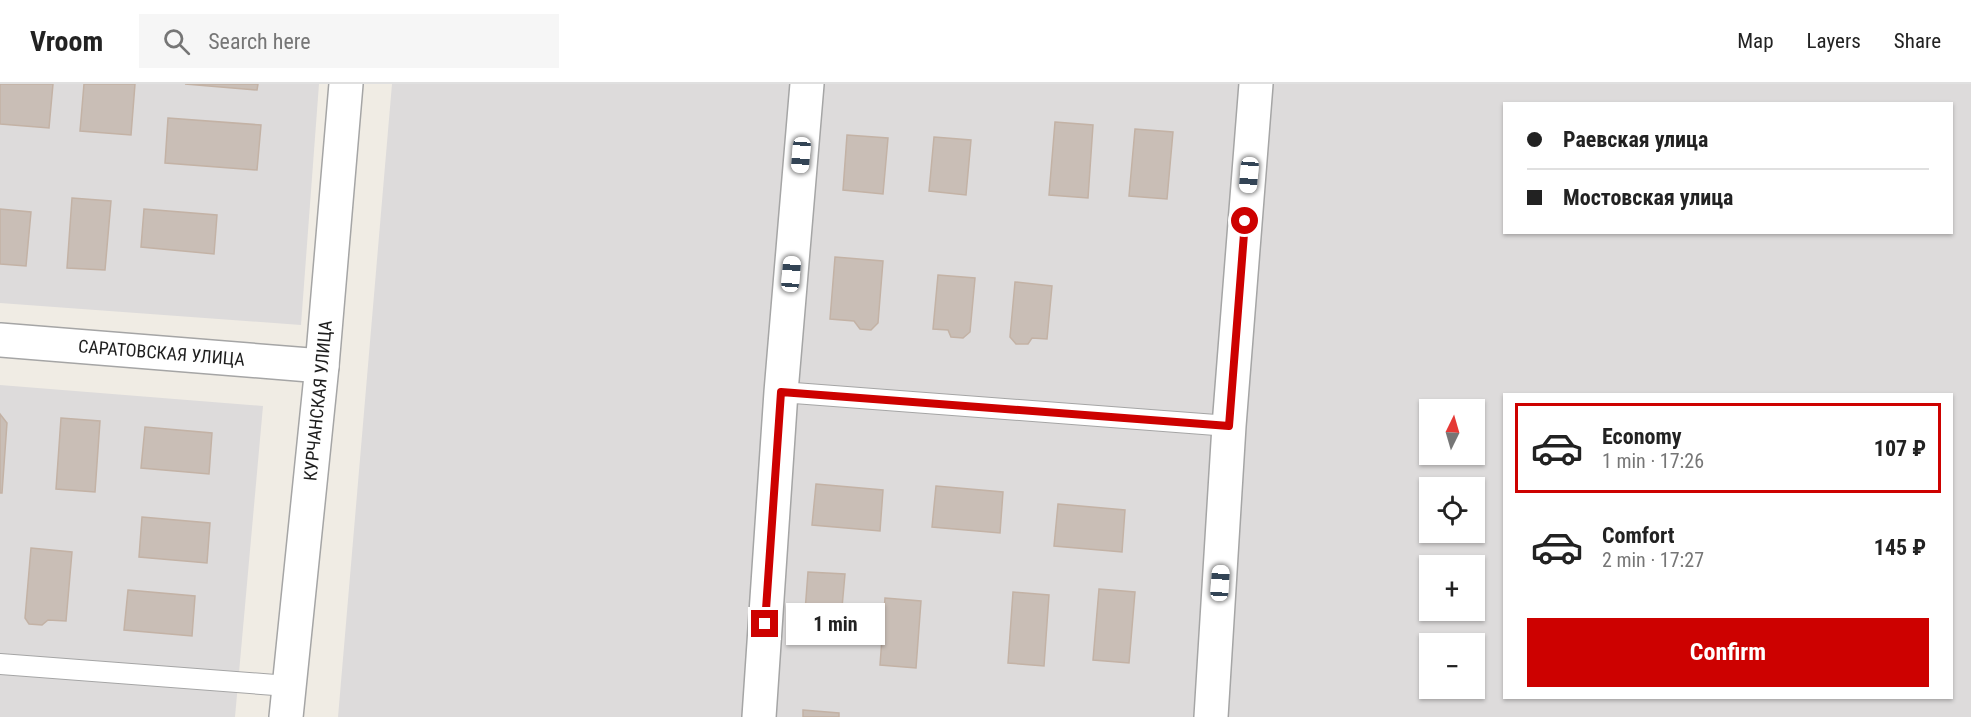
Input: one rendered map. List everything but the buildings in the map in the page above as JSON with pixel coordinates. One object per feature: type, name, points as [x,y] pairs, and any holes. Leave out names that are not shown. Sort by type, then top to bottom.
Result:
[{"type":"street","name":"КУРЧАНСКАЯ УЛИЦА","points":[[287,701],[322,366],[346,84]]},
{"type":"street","points":[[759,717],[781,392],[807,84]]},
{"type":"street","points":[[1211,717],[1229,426],[1256,84]]},
{"type":"street","name":"САРАТОВСКАЯ УЛИЦА","points":[[0,340],[322,366]]},
{"type":"lane","points":[[781,392],[1229,426]]},
{"type":"lane","points":[[0,664],[287,701]]},
{"type":"shaded area","points":[[0,84],[319,84],[301,325],[0,303]]},
{"type":"shaded area","points":[[392,84],[1971,84],[1971,717],[338,717]]},
{"type":"shaded area","points":[[0,385],[263,406],[235,717],[0,717]]},
{"type":"route","points":[[765,624],[781,392],[1229,426],[1245,221]]}]
